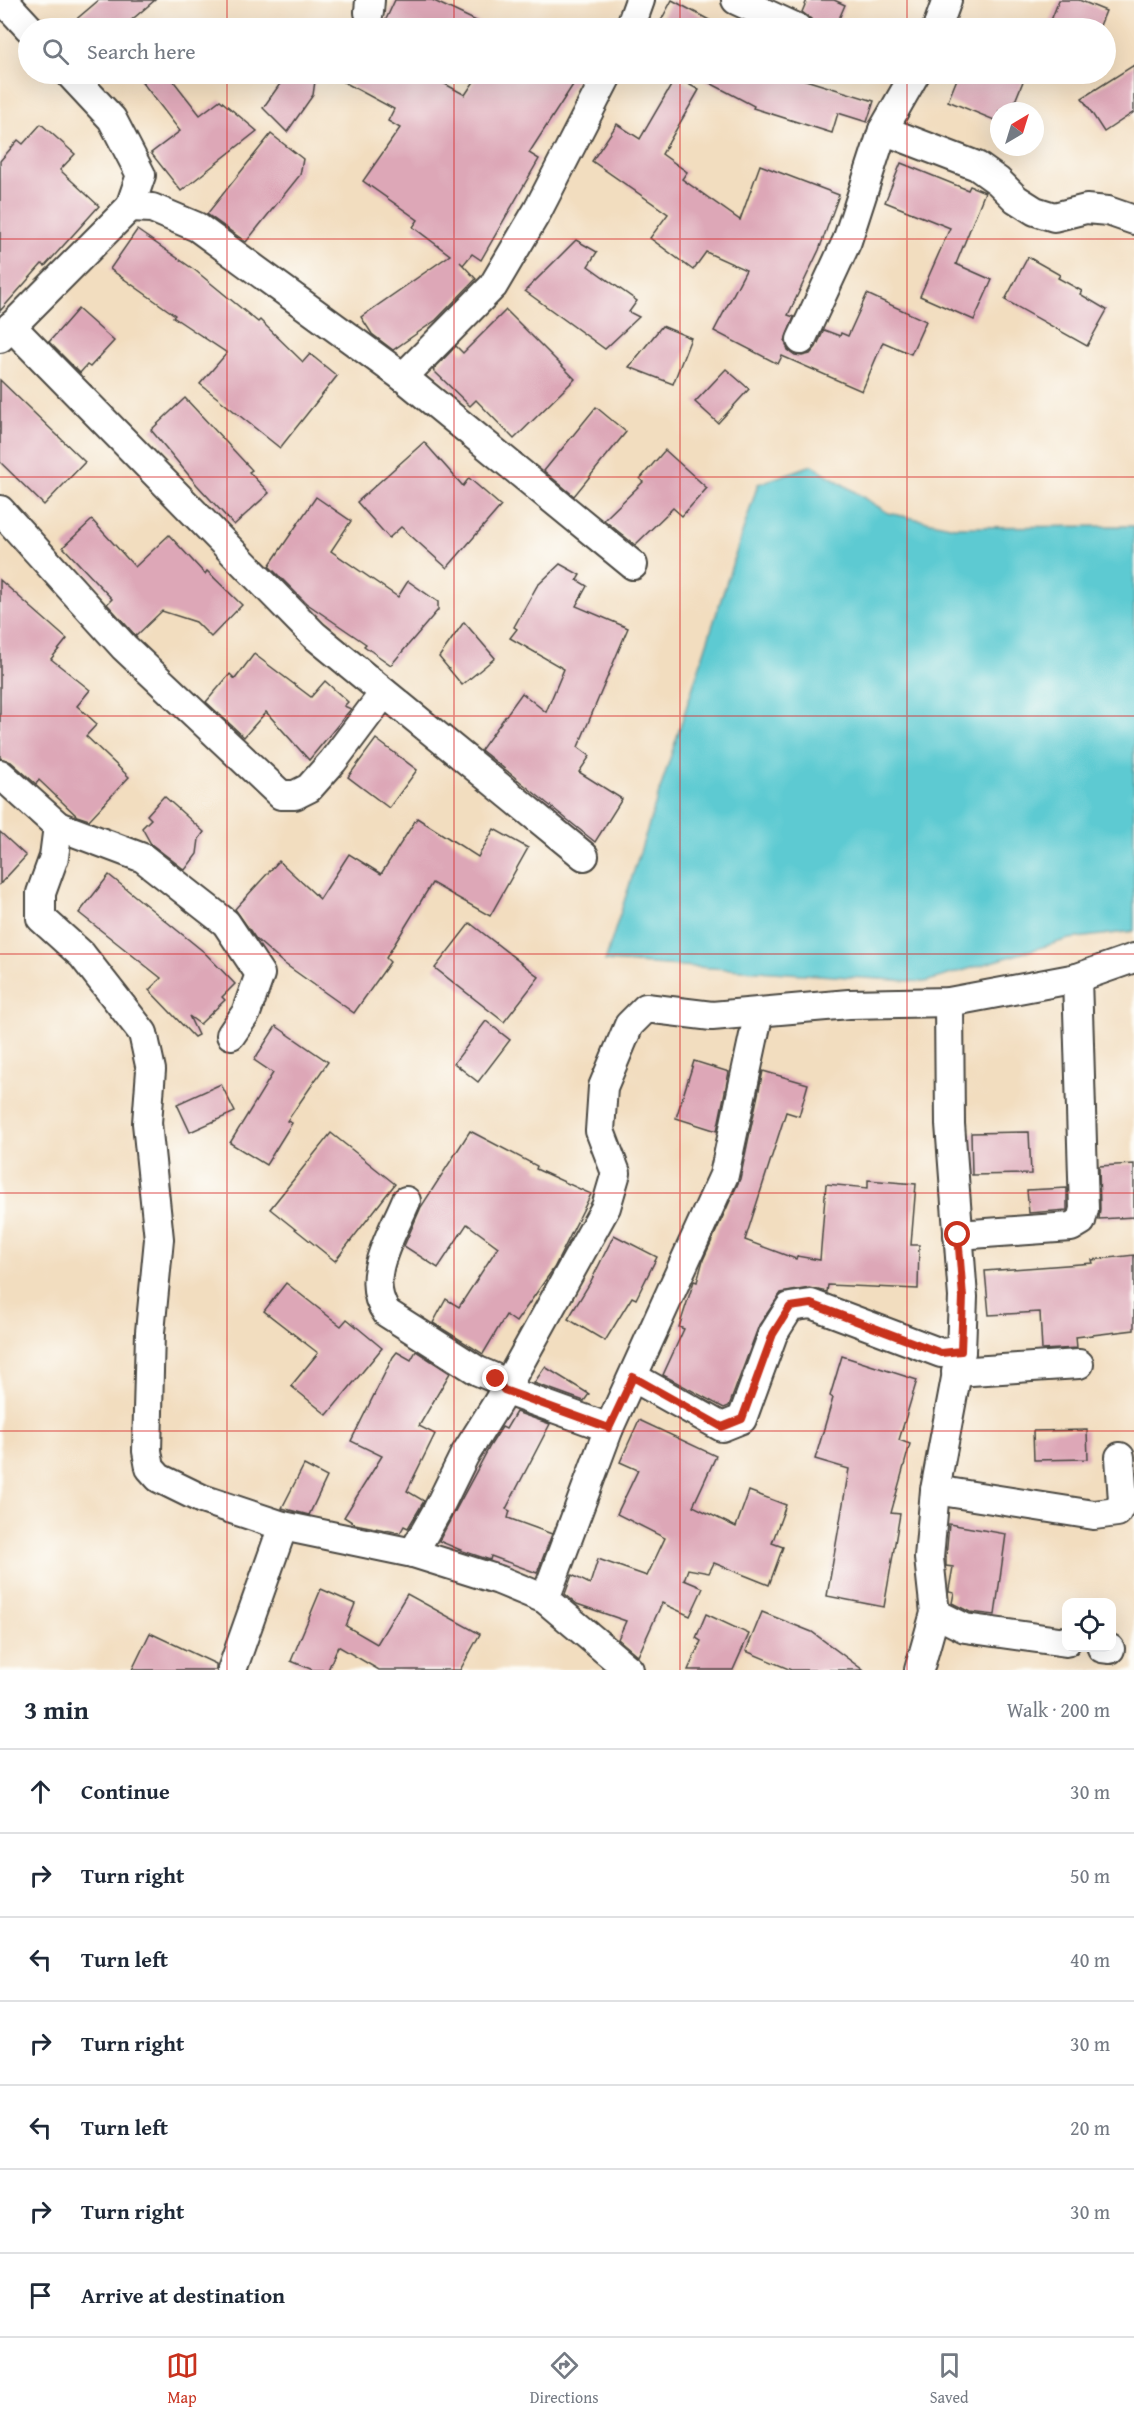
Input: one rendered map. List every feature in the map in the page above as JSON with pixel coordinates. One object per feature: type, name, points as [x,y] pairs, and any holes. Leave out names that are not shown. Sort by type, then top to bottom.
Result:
[{"type":"street","points":[[3,0],[20,18]]},
{"type":"street","points":[[634,18],[640,0]]},
{"type":"street","points":[[736,0],[775,18]]},
{"type":"street","points":[[941,18],[947,0]]},
{"type":"street","points":[[79,84],[112,119],[141,174],[130,207],[5,332],[314,635],[584,856]]},
{"type":"street","points":[[403,377],[493,286],[537,210],[603,84]]},
{"type":"street","points":[[801,340],[847,241],[883,130],[903,84]]},
{"type":"street","points":[[883,130],[977,166],[998,181],[1016,199],[1035,211],[1054,217],[1086,209],[1107,211],[1134,220]]},
{"type":"street","points":[[130,207],[153,208],[197,227],[403,377],[633,565]]},
{"type":"street","points":[[0,510],[124,647],[281,795],[295,795],[309,788],[333,761],[384,693]]},
{"type":"street","points":[[0,774],[58,826],[143,858],[226,923],[260,974],[246,1012],[231,1035]]},
{"type":"street","points":[[58,826],[54,857],[41,892],[41,918],[82,955],[143,1033],[151,1070],[147,1123],[159,1239],[150,1332],[147,1451],[150,1468],[159,1478],[202,1499],[283,1526],[413,1553],[499,1580],[544,1599],[629,1670]]},
{"type":"street","points":[[413,1553],[437,1511],[464,1455],[504,1390],[606,1207],[616,1173],[600,1131],[603,1087],[629,1025],[646,1008],[712,1016],[849,1005],[949,1002],[1077,978],[1134,958]]},
{"type":"street","points":[[958,1235],[1071,1227],[1081,1221],[1084,1209],[1077,978]]},
{"type":"street","points":[[919,1670],[935,1613],[929,1558],[935,1490],[959,1361],[963,1297],[950,1124],[949,1002]]},
{"type":"street","points":[[544,1599],[609,1428],[724,1175],[759,1012]]},
{"type":"street","points":[[406,1201],[378,1267],[379,1302],[387,1313],[478,1371],[496,1379],[504,1390],[609,1428]]},
{"type":"street","points":[[633,1377],[722,1427],[742,1419],[773,1334],[790,1307],[811,1304],[959,1361],[1079,1364]]},
{"type":"street","points":[[935,1490],[1094,1515],[1117,1512],[1123,1502],[1120,1457]]},
{"type":"street","points":[[232,1670],[283,1526]]},
{"type":"street","points":[[935,1613],[965,1628],[1062,1641]]},
{"type":"water","points":[[812,465],[888,513],[955,527],[1134,526],[1134,931],[1069,939],[925,982],[605,961],[758,484]]},
{"type":"building","points":[[99,0],[155,0],[134,18],[78,18]]},
{"type":"building","points":[[395,0],[432,0],[470,18],[387,18]]},
{"type":"building","points":[[672,0],[705,18],[662,18]]},
{"type":"building","points":[[807,0],[834,0],[845,5],[839,18],[810,18],[802,12]]},
{"type":"building","points":[[1059,0],[1079,0],[1106,11],[1103,18],[1052,18]]},
{"type":"building","points":[[1134,65],[1134,112],[1104,132],[1082,98],[1104,84],[1116,84],[1116,76]]},
{"type":"building","points":[[144,84],[176,84],[200,115],[220,100],[257,131],[181,191],[151,153],[180,131]]},
{"type":"building","points":[[280,84],[315,84],[313,95],[287,132],[263,108]]},
{"type":"building","points":[[348,84],[445,84],[465,95],[472,84],[574,84],[529,153],[539,159],[481,260],[472,254],[463,265],[460,262],[476,279],[436,320],[393,350],[372,334],[361,317],[450,255],[413,227],[418,220],[363,181],[400,128],[388,121],[394,109]]},
{"type":"building","points":[[672,84],[688,84],[699,90],[662,154],[687,172],[682,179],[740,220],[760,165],[839,195],[819,250],[788,315],[794,317],[785,341],[788,350],[795,355],[810,354],[824,330],[840,336],[841,333],[848,336],[867,294],[926,321],[911,354],[883,342],[862,391],[782,356],[778,364],[714,331],[746,270],[706,252],[693,270],[650,238],[668,214],[592,161],[617,124],[640,139]]},
{"type":"building","points":[[712,84],[819,84],[874,101],[867,122],[838,113],[832,133],[753,108],[754,106]]},
{"type":"building","points":[[955,84],[1022,84],[1015,102],[990,102],[990,118],[948,101]]},
{"type":"building","points":[[41,124],[75,154],[60,170],[99,206],[45,266],[42,264],[0,311],[0,161],[18,140],[23,144]]},
{"type":"building","points":[[271,134],[303,159],[300,175],[246,242],[207,214]]},
{"type":"building","points":[[901,163],[968,190],[970,186],[985,192],[956,264],[992,280],[974,320],[920,296],[950,228],[885,202]]},
{"type":"building","points":[[137,230],[196,271],[258,322],[260,320],[303,362],[310,354],[337,376],[280,448],[200,384],[227,353],[173,317],[175,315],[110,269]]},
{"type":"building","points":[[576,240],[597,252],[588,266],[637,301],[629,312],[639,317],[605,349],[525,291]]},
{"type":"building","points":[[1028,257],[1060,275],[1058,278],[1082,291],[1080,294],[1107,310],[1087,346],[1005,300]]},
{"type":"building","points":[[78,309],[114,341],[90,367],[87,365],[80,373],[49,342]]},
{"type":"building","points":[[506,310],[575,379],[514,439],[476,400],[470,406],[433,370],[456,346],[463,353]]},
{"type":"building","points":[[662,326],[691,338],[673,384],[629,367]]},
{"type":"building","points":[[726,369],[749,389],[718,423],[695,402]]},
{"type":"building","points":[[0,380],[85,462],[44,505],[0,462]]},
{"type":"building","points":[[185,398],[252,470],[249,472],[269,493],[234,525],[151,430]]},
{"type":"building","points":[[596,407],[626,432],[574,496],[544,471]]},
{"type":"building","points":[[424,442],[463,486],[469,478],[501,506],[447,568],[401,527],[389,538],[357,502]]},
{"type":"building","points":[[665,450],[707,488],[682,516],[673,508],[635,545],[604,520],[643,482],[640,479]]},
{"type":"building","points":[[316,497],[351,521],[331,551],[398,597],[408,581],[438,602],[438,610],[391,665],[364,646],[366,644],[306,603],[269,566]]},
{"type":"building","points":[[92,520],[135,567],[169,535],[205,574],[207,571],[242,605],[211,637],[196,622],[162,611],[136,636],[107,604],[112,599],[63,547]]},
{"type":"building","points":[[560,564],[580,575],[577,580],[587,586],[576,606],[628,628],[578,747],[590,756],[579,772],[622,799],[595,842],[481,750],[522,693],[546,712],[564,669],[510,638],[517,629],[514,627],[537,586]]},
{"type":"building","points":[[0,580],[67,639],[51,659],[90,690],[77,706],[97,724],[86,736],[129,777],[89,820],[77,816],[39,780],[36,784],[11,762],[0,758]]},
{"type":"building","points":[[464,622],[495,658],[462,685],[439,657]]},
{"type":"building","points":[[254,654],[311,697],[325,681],[348,702],[344,706],[351,709],[309,760],[266,712],[244,737],[206,702],[230,674],[235,679]]},
{"type":"building","points":[[376,739],[417,770],[389,808],[348,777]]},
{"type":"building","points":[[164,796],[204,832],[199,839],[197,854],[185,870],[151,844],[142,828],[151,819],[147,815]]},
{"type":"building","points":[[417,818],[478,857],[494,829],[528,848],[490,916],[432,883],[386,958],[390,962],[354,1013],[282,962],[256,939],[235,909],[279,861],[320,899],[349,854],[381,874]]},
{"type":"building","points":[[0,832],[26,856],[0,884]]},
{"type":"building","points":[[109,875],[204,952],[235,984],[222,997],[225,1000],[200,1024],[189,1016],[198,1035],[194,1037],[149,990],[161,978],[79,913]]},
{"type":"building","points":[[470,923],[539,977],[504,1022],[435,968]]},
{"type":"building","points":[[486,1021],[510,1040],[478,1082],[454,1063]]},
{"type":"building","points":[[276,1026],[328,1062],[287,1121],[292,1123],[266,1165],[230,1143],[273,1073],[254,1060]]},
{"type":"building","points":[[694,1061],[729,1072],[717,1131],[676,1118]]},
{"type":"building","points":[[763,1071],[808,1084],[799,1116],[786,1112],[745,1240],[796,1259],[797,1256],[820,1260],[826,1184],[868,1188],[868,1180],[916,1184],[911,1245],[919,1245],[918,1289],[828,1285],[827,1292],[809,1288],[781,1293],[759,1325],[729,1406],[724,1408],[663,1375],[684,1329],[679,1327],[694,1281],[697,1282],[703,1260],[740,1179]]},
{"type":"building","points":[[221,1084],[235,1112],[190,1132],[177,1104]]},
{"type":"building","points":[[470,1131],[537,1166],[536,1169],[591,1194],[554,1268],[516,1322],[506,1315],[483,1354],[433,1323],[446,1299],[459,1307],[498,1247],[467,1224],[438,1268],[404,1246],[421,1207]]},
{"type":"building","points":[[1029,1132],[1031,1174],[972,1175],[971,1133]]},
{"type":"building","points":[[331,1133],[395,1184],[335,1261],[270,1209]]},
{"type":"building","points":[[1134,1164],[1134,1217],[1099,1219],[1099,1166]]},
{"type":"building","points":[[1067,1188],[1067,1210],[1029,1213],[1027,1190]]},
{"type":"building","points":[[614,1235],[657,1257],[636,1299],[632,1297],[605,1341],[568,1319],[590,1283]]},
{"type":"building","points":[[1134,1255],[1134,1330],[1076,1337],[1077,1348],[1042,1350],[1040,1312],[989,1315],[985,1271],[1093,1263],[1092,1260]]},
{"type":"building","points":[[286,1283],[341,1326],[347,1319],[382,1348],[327,1415],[291,1386],[318,1353],[264,1311]]},
{"type":"building","points":[[416,1351],[450,1373],[419,1426],[435,1434],[407,1491],[424,1501],[408,1528],[404,1526],[400,1533],[355,1524],[344,1517],[382,1456],[351,1441],[393,1357],[397,1352],[411,1360]]},
{"type":"building","points":[[842,1356],[917,1380],[899,1440],[910,1444],[891,1513],[900,1514],[884,1607],[827,1596],[849,1469],[815,1459],[833,1398],[830,1396]]},
{"type":"building","points":[[545,1367],[589,1394],[584,1401],[534,1383]]},
{"type":"building","points":[[516,1412],[550,1424],[506,1509],[510,1511],[508,1518],[552,1534],[537,1573],[491,1556],[490,1560],[439,1541],[490,1446],[502,1427],[506,1429]]},
{"type":"building","points":[[639,1420],[716,1456],[693,1506],[736,1527],[749,1491],[786,1505],[772,1543],[783,1547],[769,1585],[714,1563],[709,1573],[688,1569],[684,1580],[703,1588],[690,1616],[662,1603],[638,1656],[618,1639],[626,1621],[577,1604],[565,1594],[572,1575],[590,1584],[598,1559],[647,1576],[665,1538],[617,1514],[638,1470],[620,1462]]},
{"type":"building","points":[[1087,1430],[1088,1459],[1034,1460],[1033,1431]]},
{"type":"building","points":[[304,1465],[327,1477],[309,1515],[282,1508]]},
{"type":"building","points":[[949,1524],[1006,1534],[995,1615],[970,1612],[952,1603],[954,1593],[949,1592],[949,1589],[953,1567],[946,1566]]},
{"type":"building","points":[[321,1589],[355,1604],[346,1626],[377,1644],[407,1594],[480,1634],[460,1670],[379,1670],[338,1646],[328,1670],[313,1670],[291,1661]]},
{"type":"building","points":[[762,1612],[812,1632],[863,1670],[791,1670],[746,1651]]},
{"type":"building","points":[[706,1614],[749,1634],[733,1670],[688,1670],[701,1641],[696,1638]]},
{"type":"building","points":[[150,1633],[216,1664],[216,1670],[132,1670]]},
{"type":"route","points":[[496,1379],[504,1390],[609,1428],[633,1377],[722,1427],[742,1419],[773,1334],[790,1307],[811,1304],[941,1353],[961,1351],[963,1297],[958,1235]]}]
